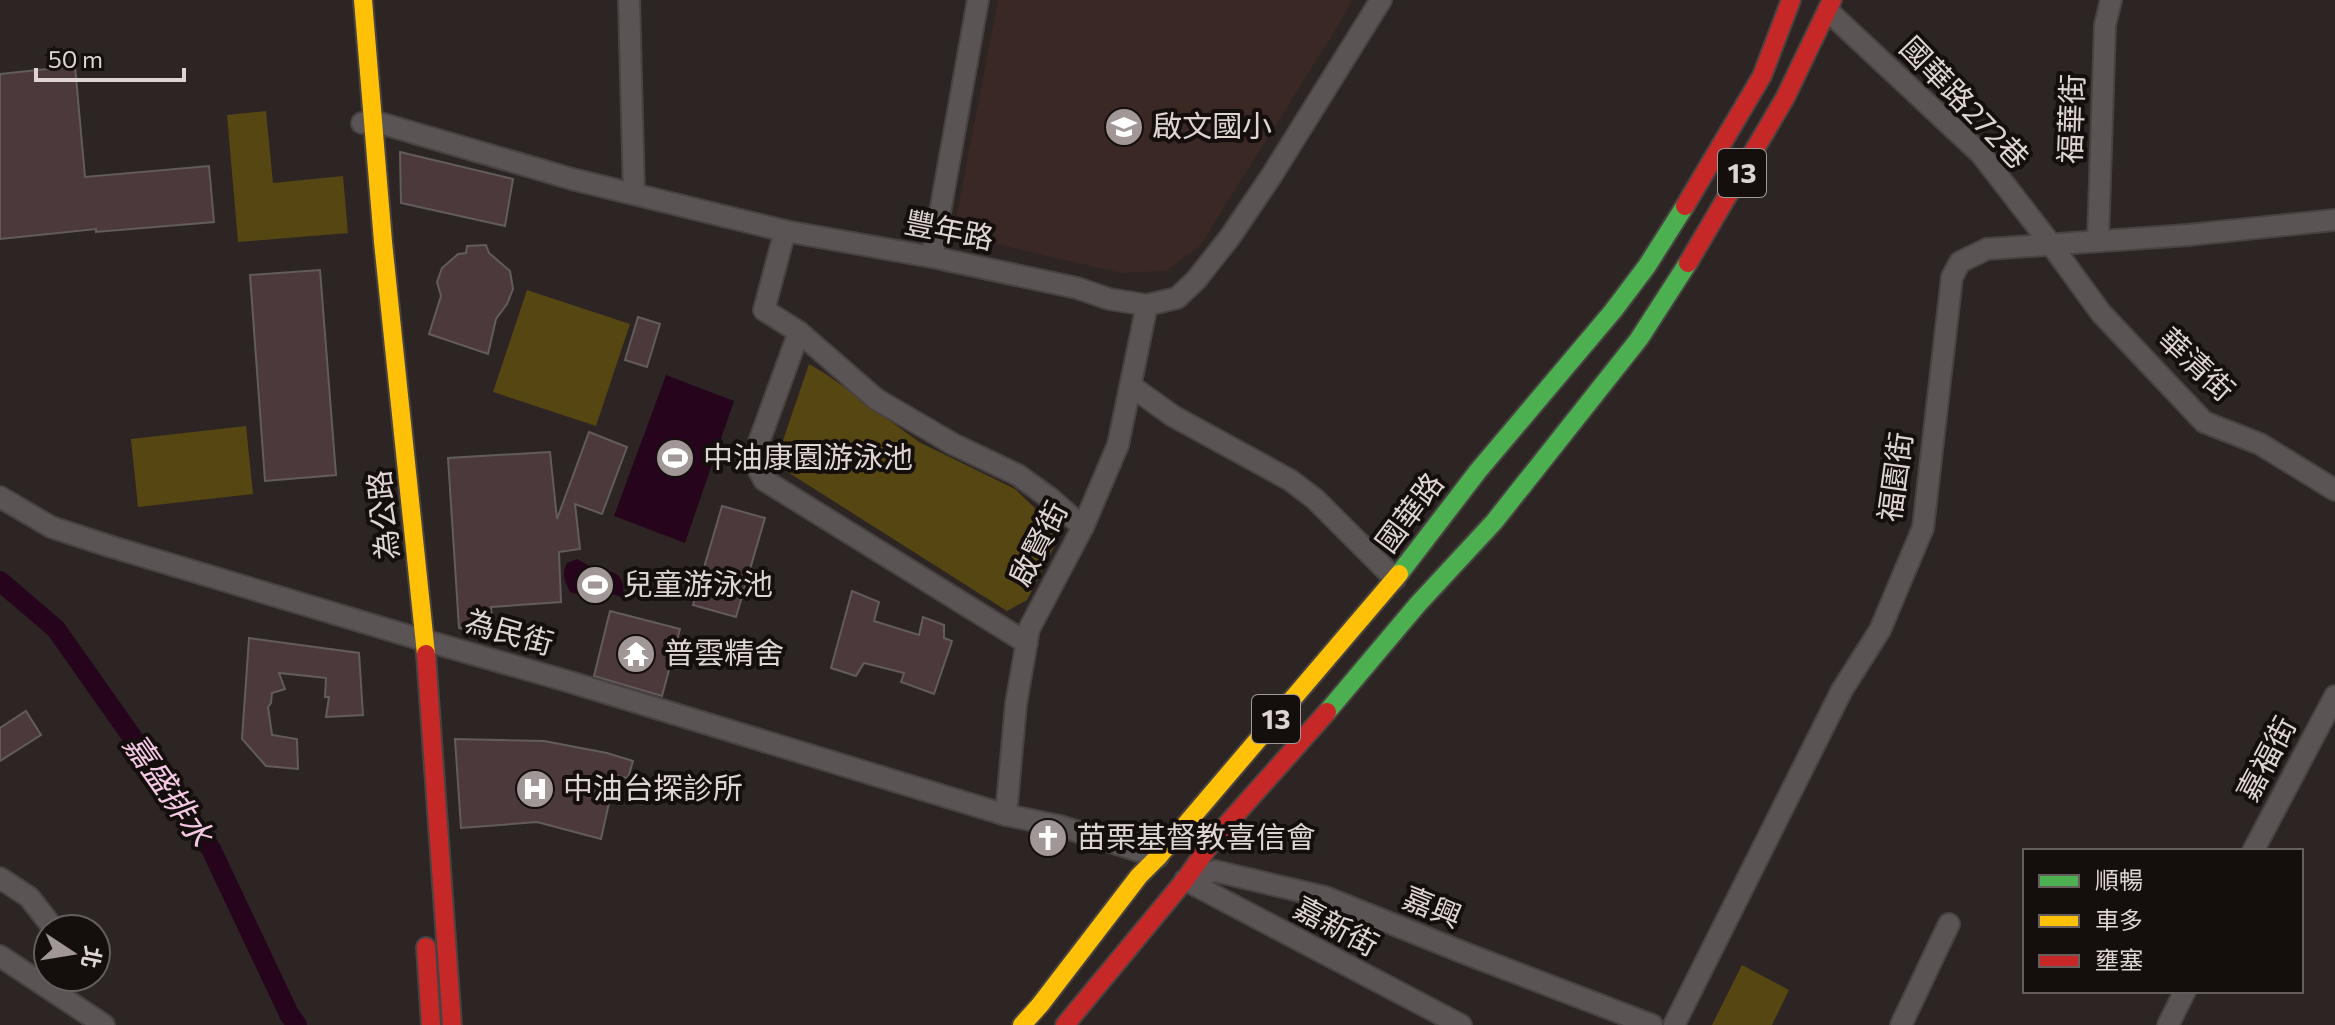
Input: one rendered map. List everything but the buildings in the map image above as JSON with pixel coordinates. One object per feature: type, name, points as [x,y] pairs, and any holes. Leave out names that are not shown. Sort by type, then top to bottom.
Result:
[{"type":"main road","name":"為公路","points":[[348,0],[366,122]]},
{"type":"main road","name":"為公路","points":[[363,0],[366,122],[376,246],[413,642],[438,838],[452,1025]]},
{"type":"main road","name":"國華路","points":[[1065,1025],[1185,880],[1214,839],[1355,681],[1418,604],[1494,522],[1626,325],[1647,266],[1762,76],[1791,0]]},
{"type":"main road","name":"國華路","points":[[1022,1025],[1139,876],[1395,579],[1478,471],[1626,325],[1665,301],[1785,98],[1823,4]]},
{"type":"main road","points":[[1395,579],[1418,604]]},
{"type":"main road","points":[[418,839],[438,838]]},
{"type":"main road","points":[[1158,857],[1185,880]]},
{"type":"main road","points":[[425,931],[431,1025]]},
{"type":"street","points":[[629,0],[634,194]]},
{"type":"street","points":[[932,257],[978,0]]},
{"type":"street","name":"豐年路","points":[[366,122],[572,179],[785,231],[932,257],[1077,288],[1109,299],[1147,305],[1177,298],[1196,280],[1230,237],[1381,0]]},
{"type":"street","name":"福華街","points":[[2098,240],[2105,25],[2111,0]]},
{"type":"street","name":"國華路272巷","points":[[1823,4],[1981,154],[2050,243]]},
{"type":"street","name":"福園街","points":[[1674,1025],[1842,690],[1880,630],[1923,528],[1952,277],[1960,262],[1987,249],[2188,235],[2335,220]]},
{"type":"street","points":[[785,231],[764,310],[799,332],[876,399],[953,444],[1018,475],[1083,527]]},
{"type":"street","name":"華清街","points":[[2050,243],[2101,313],[2204,422],[2260,444],[2335,490]]},
{"type":"street","name":"啟賢街","points":[[1006,815],[1016,704],[1029,629],[1083,527],[1118,445],[1147,305]]},
{"type":"street","points":[[799,332],[754,462],[764,480],[1027,643]]},
{"type":"street","points":[[1131,386],[1173,416],[1290,480],[1315,499],[1395,579]]},
{"type":"street","name":"為民街","points":[[0,497],[51,527],[413,642],[699,721],[1006,815],[1060,826],[1158,857]]},
{"type":"street","name":"嘉福街","points":[[2254,849],[2335,696]]},
{"type":"street","name":"嘉興","points":[[1185,880],[1215,871],[1325,897],[1652,1025]]},
{"type":"street","points":[[0,878],[29,897],[42,913]]},
{"type":"street","name":"嘉新街","points":[[1185,880],[1439,1020],[1461,1025]]},
{"type":"street","points":[[1901,1025],[1949,924]]},
{"type":"street","points":[[0,956],[104,1025]]},
{"type":"street","points":[[2168,1025],[2184,993]]},
{"type":"shaded area","name":"啟文國小","points":[[998,0],[1352,0],[1199,247],[1166,271],[1121,273],[953,234]]},
{"type":"shaded area","points":[[266,111],[273,183],[343,176],[348,233],[238,242],[227,115]]},
{"type":"shaded area","points":[[527,290],[630,324],[596,426],[493,392]]},
{"type":"shaded area","points":[[809,364],[919,442],[1015,489],[1061,533],[1027,600],[1007,611],[775,464]]},
{"type":"shaded area","name":"中油康園游泳池","points":[[666,375],[734,401],[685,543],[614,516]]},
{"type":"shaded area","points":[[246,426],[253,494],[138,507],[131,439]]},
{"type":"shaded area","name":"兒童游泳池","points":[[577,559],[600,572],[616,574],[622,581],[622,597],[604,592],[599,600],[570,592],[564,571],[567,563]]},
{"type":"shaded area","points":[[1742,965],[1789,990],[1772,1025],[1712,1025]]},
{"type":"waterway","name":"嘉盛排水","points":[[0,581],[56,629],[211,849],[297,1025]]},
{"type":"traffic: fast","points":[[1399,574],[1478,471],[1613,311],[1647,266],[1685,206]]},
{"type":"traffic: fast","points":[[1327,712],[1418,604],[1494,522],[1639,339],[1688,263]]},
{"type":"traffic: slow","points":[[363,0],[383,242],[426,654]]},
{"type":"traffic: slow","points":[[1022,1025],[1139,876],[1399,574]]},
{"type":"traffic: jam","points":[[1685,206],[1762,76],[1791,0]]},
{"type":"traffic: jam","points":[[1688,263],[1785,98],[1832,0]]},
{"type":"traffic: jam","points":[[426,654],[452,1025]]},
{"type":"traffic: jam","points":[[1065,1025],[1185,880],[1214,839],[1327,712]]},
{"type":"traffic: jam","points":[[426,947],[431,1025]]},
{"type":"place","name":"啟文國小","points":[[1124,127]]},
{"type":"place","name":"中油康園游泳池","points":[[675,458]]},
{"type":"place","name":"兒童游泳池","points":[[595,585]]},
{"type":"place","name":"普雲精舍","points":[[636,654]]},
{"type":"place","name":"中油台探診所","points":[[535,789]]},
{"type":"place","name":"苗栗基督教喜信會","points":[[1048,838]]}]
